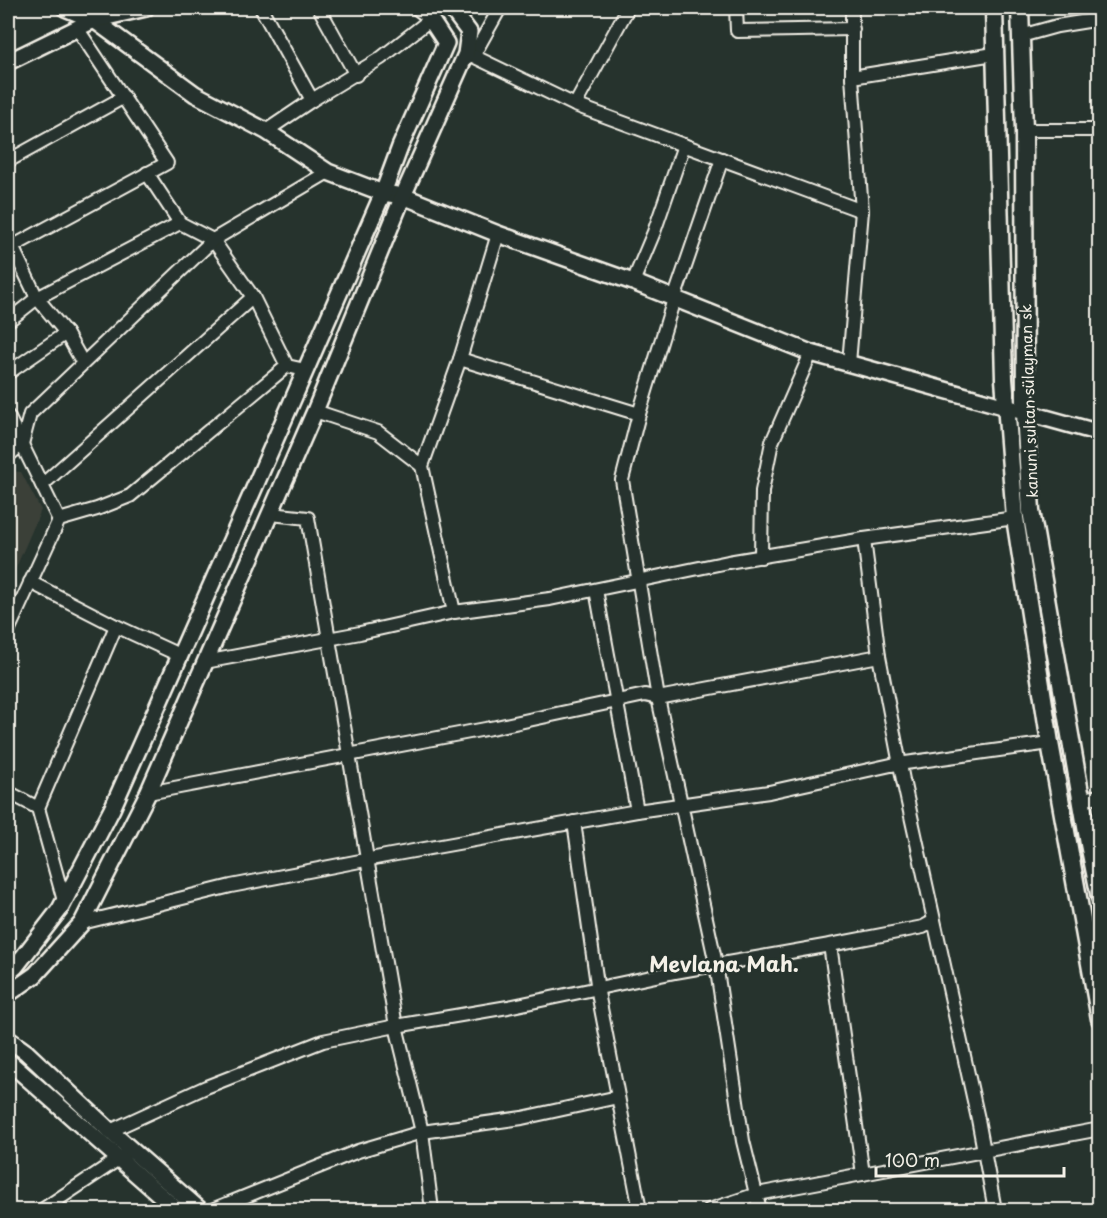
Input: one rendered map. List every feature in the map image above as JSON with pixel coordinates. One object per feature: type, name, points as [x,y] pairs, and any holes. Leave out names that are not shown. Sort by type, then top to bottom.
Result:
[{"type":"main road","points":[[994,8],[1005,407],[1015,518],[1050,742],[1100,1019]]},
{"type":"main road","name":"kanuni sultan sülayman sk","points":[[1020,8],[1024,130],[1025,413],[1032,511],[1100,897]]},
{"type":"street","points":[[65,8],[94,20],[195,94],[266,131],[328,172],[383,193],[403,196],[498,234],[633,282],[811,353],[1100,433]]},
{"type":"street","points":[[8,62],[94,20],[142,8]]},
{"type":"street","points":[[261,8],[312,100]]},
{"type":"street","points":[[319,8],[356,75]]},
{"type":"street","points":[[8,973],[60,909],[112,808],[383,193],[400,147],[446,43],[427,13],[416,8]]},
{"type":"street","points":[[8,994],[35,975],[82,923],[148,793],[315,411],[403,196],[469,55],[500,8]]},
{"type":"street","points":[[575,105],[628,8]]},
{"type":"street","points":[[736,8],[737,31],[853,29]]},
{"type":"street","points":[[849,363],[862,211],[852,77],[852,8]]},
{"type":"street","points":[[458,11],[469,32],[469,55]]},
{"type":"street","points":[[266,131],[312,100],[356,75],[427,13]]},
{"type":"street","points":[[1021,36],[1057,26],[1100,19]]},
{"type":"street","points":[[77,28],[167,163],[9,244],[37,298],[66,333],[82,363]]},
{"type":"street","points":[[852,77],[994,54]]},
{"type":"street","points":[[469,55],[575,105],[862,211]]},
{"type":"street","points":[[8,161],[124,97]]},
{"type":"street","points":[[1024,130],[1100,130]]},
{"type":"street","points":[[633,282],[654,232],[684,145]]},
{"type":"street","points":[[722,159],[674,299],[639,414],[622,480],[658,698],[716,964],[743,1141],[758,1194],[760,1210]]},
{"type":"street","points":[[8,456],[22,444],[30,414],[213,240],[328,172]]},
{"type":"street","points":[[147,173],[180,223],[213,240],[253,297],[287,366]]},
{"type":"street","points":[[8,321],[37,298],[180,223]]},
{"type":"street","points":[[454,612],[423,466],[460,359],[498,234]]},
{"type":"street","points":[[42,485],[253,297]]},
{"type":"street","points":[[8,373],[66,333]]},
{"type":"street","points":[[761,557],[762,491],[772,442],[811,353]]},
{"type":"street","points":[[460,359],[639,414]]},
{"type":"street","points":[[287,366],[305,370]]},
{"type":"street","points":[[58,520],[97,509],[130,496],[287,366]]},
{"type":"street","points":[[315,411],[378,432],[423,466]]},
{"type":"street","points":[[8,417],[58,520],[8,631]]},
{"type":"street","points":[[271,514],[308,518],[396,1026],[422,1132],[432,1210]]},
{"type":"street","points":[[205,662],[454,612],[550,599],[761,557],[864,539],[1015,518]]},
{"type":"street","points":[[864,539],[879,656],[985,1151],[994,1210]]},
{"type":"street","points":[[30,582],[179,655]]},
{"type":"street","points":[[596,590],[637,811]]},
{"type":"street","points":[[64,901],[38,808],[116,626]]},
{"type":"street","points":[[148,793],[349,756],[645,695],[658,698],[879,656]]},
{"type":"street","points":[[82,923],[231,886],[367,860],[637,811],[769,792],[901,765],[1050,742]]},
{"type":"street","points":[[8,792],[38,808]]},
{"type":"street","points":[[1081,799],[1100,796]]},
{"type":"street","points":[[574,822],[598,988],[640,1210]]},
{"type":"street","points":[[110,1131],[206,1087],[323,1041],[508,1007],[716,964],[923,927],[934,921]]},
{"type":"street","points":[[830,945],[863,1174]]},
{"type":"street","points":[[8,1039],[26,1052],[110,1131],[200,1210]]},
{"type":"street","points":[[8,1061],[177,1210]]},
{"type":"street","points":[[212,1210],[358,1151],[422,1132],[522,1118],[618,1097]]},
{"type":"street","points":[[709,1210],[758,1194],[1100,1129]]},
{"type":"street","points":[[42,1210],[132,1150]]},
{"type":"shaded area","points":[[9,471],[21,472],[41,510],[8,586]]},
{"type":"district","name":"Mevlana Mah.","points":[[724,963]]}]
